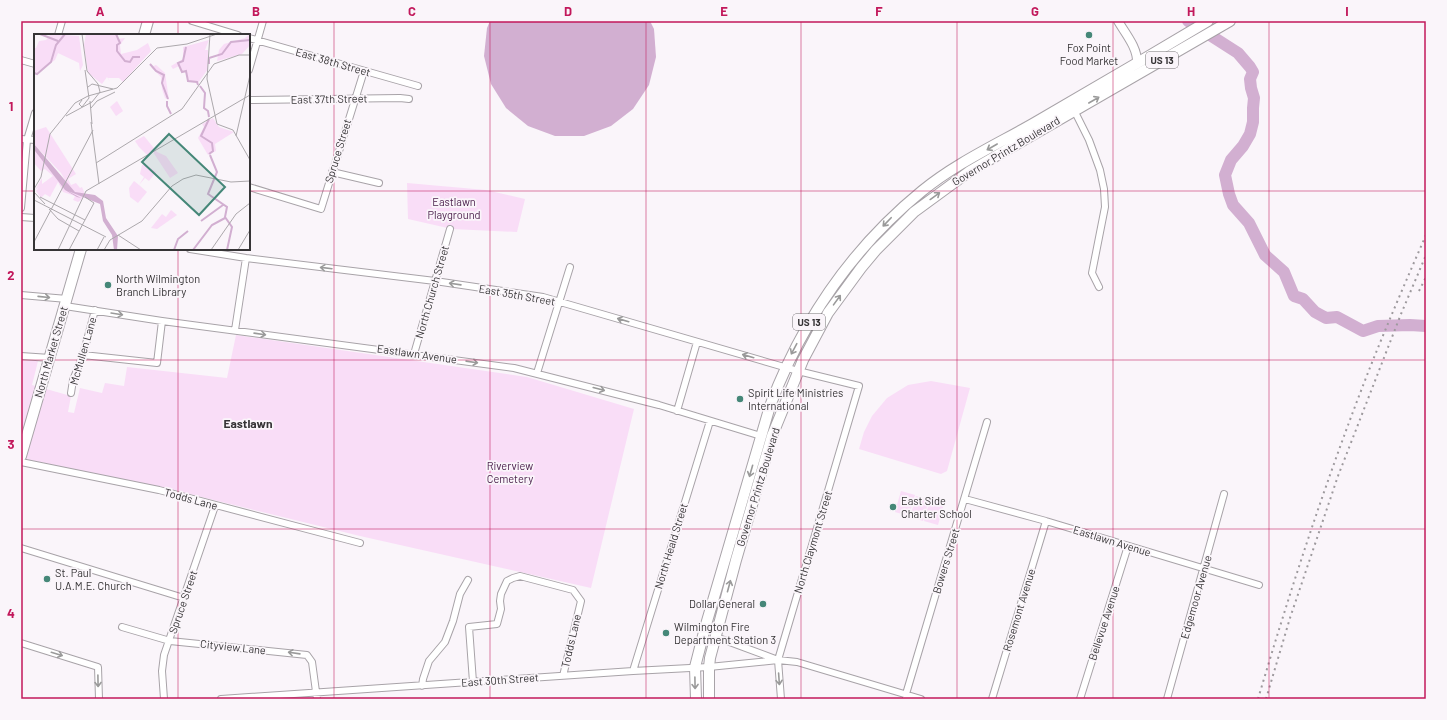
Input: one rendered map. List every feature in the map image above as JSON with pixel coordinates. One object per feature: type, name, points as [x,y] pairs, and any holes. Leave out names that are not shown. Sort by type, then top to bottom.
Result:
[{"type":"main road","points":[[144,34],[148,21]]},
{"type":"main road","name":"Governor Printz Boulevard","points":[[709,667],[767,436],[824,320],[846,288],[876,250],[914,212],[970,170],[1072,107],[1123,83],[1230,21]]},
{"type":"main road","name":"US 13","points":[[786,367],[809,323],[837,280],[853,259],[893,216],[923,190],[954,168],[1072,107],[1087,93],[1207,22]]},
{"type":"main road","points":[[1123,83],[1137,63]]},
{"type":"main road","name":"North Market Street","points":[[21,456],[82,250]]},
{"type":"main road","points":[[767,436],[774,413],[788,379],[786,367]]},
{"type":"main road","name":"US 13","points":[[696,699],[695,667],[705,628],[767,436]]},
{"type":"main road","name":"US 13","points":[[709,667],[709,699]]},
{"type":"street","points":[[58,34],[62,21]]},
{"type":"street","points":[[192,21],[235,34]]},
{"type":"street","points":[[250,66],[263,21]]},
{"type":"street","points":[[1118,21],[1134,50],[1137,63]]},
{"type":"street","name":"East 38th Street","points":[[250,38],[418,86]]},
{"type":"street","points":[[21,60],[34,64]]},
{"type":"street","name":"Spruce Street","points":[[250,187],[321,209],[354,99],[364,71]]},
{"type":"street","name":"East 37th Street","points":[[250,100],[409,99]]},
{"type":"street","points":[[1072,107],[1089,140],[1100,170],[1104,189],[1105,207],[1092,273],[1099,287]]},
{"type":"street","points":[[21,208],[24,140],[34,115]]},
{"type":"street","points":[[332,172],[379,183]]},
{"type":"street","points":[[21,217],[34,218]]},
{"type":"street","name":"North Church Street","points":[[414,354],[450,230]]},
{"type":"street","name":"East 35th Street","points":[[200,250],[246,258],[434,281],[532,295],[798,371],[859,386]]},
{"type":"street","points":[[235,330],[246,258]]},
{"type":"street","points":[[537,373],[570,267]]},
{"type":"street","name":"Eastlawn Avenue","points":[[21,295],[66,302],[95,310],[162,321],[514,368],[677,410],[710,421],[767,436]]},
{"type":"street","name":"McMullen Lane","points":[[71,393],[73,380],[83,355],[95,310]]},
{"type":"street","points":[[83,355],[157,363],[162,321]]},
{"type":"street","points":[[677,410],[697,342]]},
{"type":"street","points":[[21,356],[50,358]]},
{"type":"street","name":"North Claymont Street","points":[[781,699],[778,660],[859,386]]},
{"type":"street","name":"North Heald Street","points":[[633,671],[710,421]]},
{"type":"street","name":"Bowers Street","points":[[906,697],[987,422]]},
{"type":"street","name":"Todds Lane","points":[[21,462],[159,490],[360,543]]},
{"type":"street","name":"Edgemoor Avenue","points":[[1167,699],[1224,494]]},
{"type":"street","name":"Eastlawn Avenue","points":[[965,499],[1046,521],[1259,585]]},
{"type":"street","name":"Spruce Street","points":[[164,699],[162,671],[164,655],[216,506]]},
{"type":"street","name":"Rosemont Avenue","points":[[992,699],[1046,521]]},
{"type":"street","name":"Bellevue Avenue","points":[[1080,699],[1128,546]]},
{"type":"street","points":[[21,548],[184,598]]},
{"type":"street","name":"Todds Lane","points":[[473,682],[469,627],[497,624],[501,609],[501,594],[504,586],[509,579],[520,576],[573,590],[581,601],[563,676]]},
{"type":"street","points":[[422,686],[429,661],[446,642],[460,594],[468,580]]},
{"type":"street","name":"Cityview Lane","points":[[122,627],[170,641],[307,655],[312,662],[317,696]]},
{"type":"street","points":[[716,637],[778,660],[797,662],[906,697],[921,699]]},
{"type":"street","points":[[21,643],[98,667],[99,699]]},
{"type":"street","name":"East 30th Street","points":[[221,699],[317,696],[473,682],[709,667],[778,660]]},
{"type":"green space","name":"Eastlawn Playground","points":[[407,183],[486,190],[525,199],[517,232],[452,229],[408,219]]},
{"type":"green space","name":"Riverview Cemetery","points":[[236,335],[527,377],[634,409],[591,588],[360,536],[177,491],[21,458],[21,360],[38,361],[32,385],[71,396],[68,412],[74,413],[80,388],[102,393],[105,383],[124,386],[127,367],[227,378]]},
{"type":"green space","points":[[931,381],[970,388],[947,471],[941,474],[859,449],[864,432],[872,416],[887,398],[908,385]]},
{"type":"green space","points":[[901,491],[915,495],[909,516],[895,512]]},
{"type":"green space","points":[[916,496],[929,500],[923,521],[910,517]]},
{"type":"green space","points":[[930,500],[944,504],[938,525],[924,521]]},
{"type":"green space","points":[[317,693],[317,699],[221,699]]},
{"type":"shaded area","points":[[490,21],[650,21],[654,29],[656,57],[649,85],[633,109],[611,126],[584,136],[555,136],[528,126],[506,108],[491,84],[484,56],[487,28]]},
{"type":"waterway","points":[[1188,21],[1238,53],[1253,72],[1250,79],[1254,98],[1253,122],[1250,134],[1243,146],[1231,160],[1225,175],[1233,205],[1249,223],[1265,255],[1284,272],[1294,296],[1303,299],[1315,312],[1326,318],[1337,317],[1363,331],[1378,326],[1426,326]]},
{"type":"railway","points":[[1258,699],[1284,613],[1341,444],[1373,360],[1426,235]]},
{"type":"railway","points":[[1266,699],[1290,618],[1338,476],[1401,314],[1426,255]]},
{"type":"railway","points":[[1419,291],[1426,277]]},
{"type":"place","name":"Fox Point Food Market","points":[[1089,35]]},
{"type":"place","name":"North Wilmington Branch Library","points":[[108,285]]},
{"type":"place","name":"Spirit Life Ministries International","points":[[740,399]]},
{"type":"place","name":"East Side Charter School","points":[[893,507]]},
{"type":"place","name":"St. Paul U.A.M.E. Church","points":[[47,579]]},
{"type":"place","name":"Dollar General","points":[[763,604]]},
{"type":"place","name":"Wilmington Fire Department Station 3","points":[[666,633]]},
{"type":"district","name":"Eastlawn","points":[[248,424]]}]
